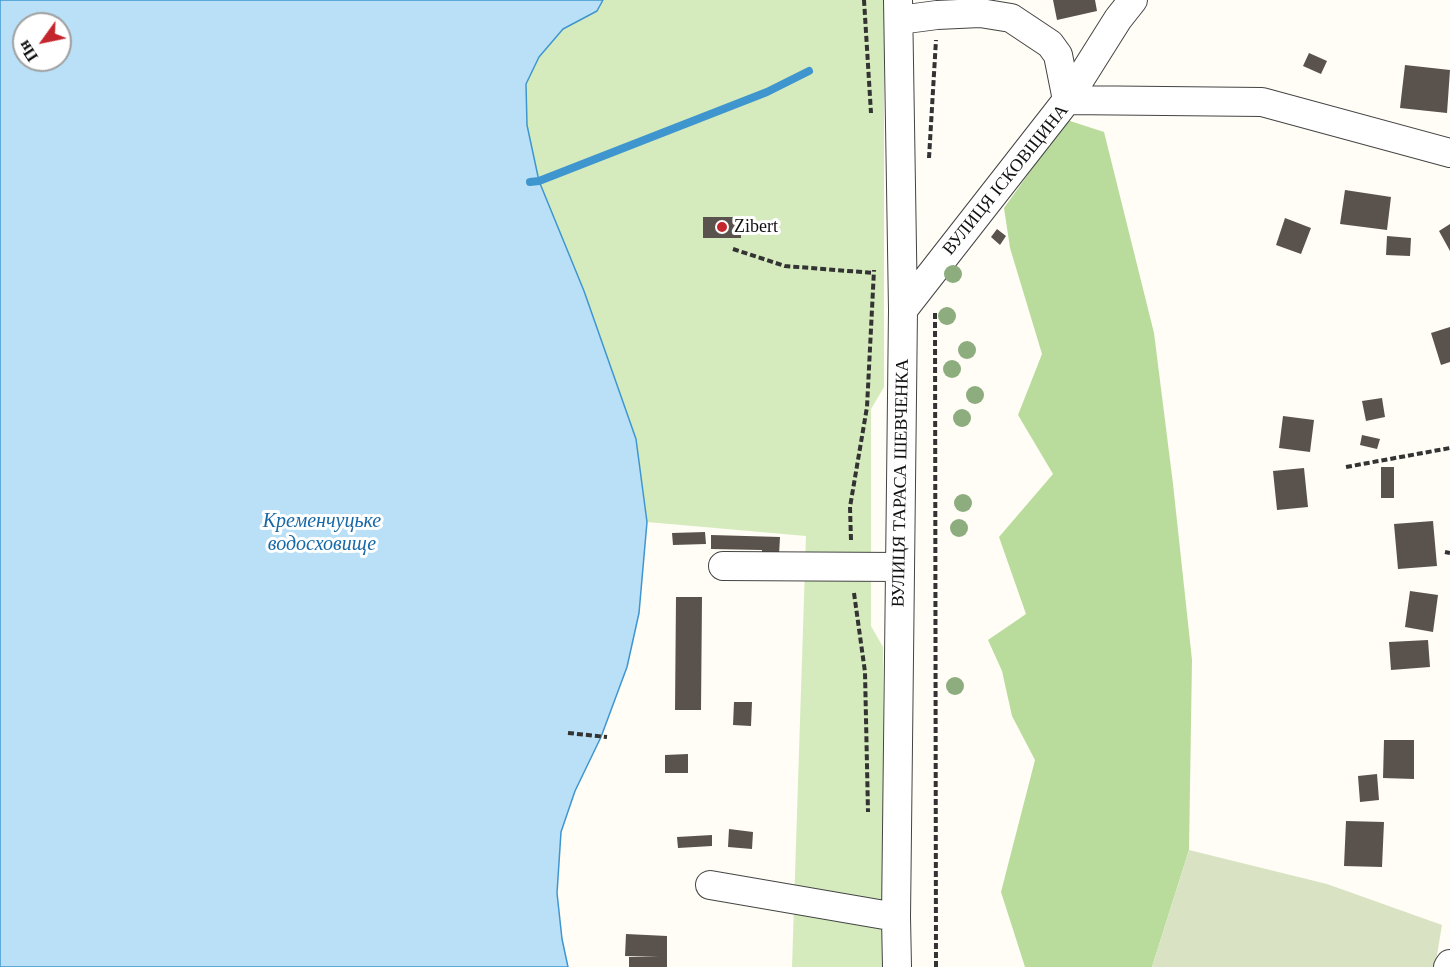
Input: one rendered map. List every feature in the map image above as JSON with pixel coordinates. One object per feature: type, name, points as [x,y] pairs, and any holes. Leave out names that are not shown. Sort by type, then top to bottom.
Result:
[{"type":"street","points":[[1067,100],[1132,0]]},
{"type":"street","points":[[898,10],[937,15],[980,13],[1011,18],[1050,44],[1058,55],[1067,100]]},
{"type":"street","name":"ВУЛИЦЯ ТАРАСА ШЕВЧЕНКА","points":[[897,967],[903,310],[898,10]]},
{"type":"street","name":"ВУЛИЦЯ ІСКОВЩИНА","points":[[903,310],[1067,100],[1262,102],[1450,153]]},
{"type":"street","points":[[723,566],[900,567]]},
{"type":"street","points":[[710,885],[896,917]]},
{"type":"path","points":[[864,0],[871,118]]},
{"type":"path","points":[[929,165],[937,15]]},
{"type":"path","points":[[733,249],[785,266],[873,273]]},
{"type":"path","points":[[868,819],[865,672],[851,565],[850,507],[867,407],[874,263]]},
{"type":"path","points":[[935,268],[936,967]]},
{"type":"path","points":[[1346,467],[1450,448]]},
{"type":"path","points":[[1444,552],[1450,553]]},
{"type":"path","points":[[568,733],[607,738]]},
{"type":"green space","points":[[603,0],[884,0],[884,387],[871,409],[871,626],[883,647],[884,967],[792,967],[806,536],[647,522],[636,439],[584,291],[539,181],[527,125],[526,84],[539,57],[563,29],[597,11]]},
{"type":"green space","points":[[1067,120],[1104,132],[1154,333],[1192,660],[1189,850],[1152,967],[1025,967],[1001,892],[1035,760],[1012,716],[1002,671],[988,640],[1026,614],[999,537],[1053,474],[1018,415],[1042,354],[1010,248],[1004,208]]},
{"type":"green space","points":[[1189,850],[1327,884],[1442,925],[1435,967],[1152,967]]},
{"type":"water","name":"Кременчуцьке водосховище","points":[[0,0],[603,0],[597,11],[563,29],[539,57],[526,84],[527,125],[539,181],[584,291],[636,439],[647,522],[639,613],[627,667],[601,737],[575,791],[561,832],[557,893],[562,939],[568,967],[0,967]]},
{"type":"building","points":[[1053,0],[1095,0],[1097,11],[1057,20]]},
{"type":"building","points":[[1309,53],[1327,61],[1321,74],[1303,66]]},
{"type":"building","points":[[1405,65],[1450,70],[1447,113],[1400,108]]},
{"type":"building","points":[[1345,190],[1391,197],[1387,230],[1340,224]]},
{"type":"building","name":"Zibert","points":[[703,217],[741,217],[741,238],[703,238]]},
{"type":"building","points":[[1285,218],[1311,228],[1301,254],[1276,245]]},
{"type":"building","points":[[1450,224],[1450,251],[1439,231]]},
{"type":"building","points":[[997,229],[1006,236],[1000,245],[991,237]]},
{"type":"building","points":[[1387,236],[1411,238],[1410,256],[1386,255]]},
{"type":"building","points":[[1450,327],[1450,362],[1441,365],[1431,333]]},
{"type":"building","points":[[1382,398],[1385,417],[1366,421],[1362,401]]},
{"type":"building","points":[[1283,416],[1314,420],[1310,452],[1279,448]]},
{"type":"building","points":[[1362,435],[1380,439],[1377,449],[1360,445]]},
{"type":"building","points":[[1381,467],[1394,467],[1394,498],[1381,498]]},
{"type":"building","points":[[1304,468],[1308,507],[1277,510],[1273,471]]},
{"type":"building","points":[[1433,521],[1437,566],[1398,569],[1394,524]]},
{"type":"building","points":[[705,532],[706,544],[673,545],[672,533]]},
{"type":"building","points":[[711,535],[780,537],[779,555],[762,554],[762,550],[711,549]]},
{"type":"building","points":[[1410,591],[1438,595],[1433,632],[1405,627]]},
{"type":"building","points":[[676,597],[702,597],[701,710],[675,710]]},
{"type":"building","points":[[1428,640],[1430,667],[1391,670],[1389,642]]},
{"type":"building","points":[[734,702],[752,702],[751,726],[733,725]]},
{"type":"building","points":[[1384,740],[1414,740],[1414,779],[1383,778]]},
{"type":"building","points":[[688,754],[688,773],[665,773],[665,755]]},
{"type":"building","points":[[1377,774],[1379,800],[1360,802],[1358,776]]},
{"type":"building","points":[[1346,821],[1384,822],[1382,867],[1344,866]]},
{"type":"building","points":[[729,829],[753,832],[752,849],[728,847]]},
{"type":"building","points":[[712,835],[712,846],[678,848],[677,837]]},
{"type":"building","points":[[626,934],[667,936],[667,967],[629,967],[629,957],[659,957],[625,956]]},
{"type":"waterway","points":[[530,182],[539,181],[767,92],[809,71]]},
{"type":"place","name":"Zibert","points":[[722,227]]}]
